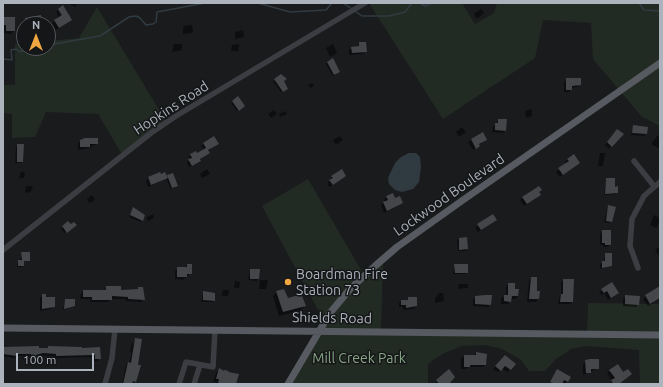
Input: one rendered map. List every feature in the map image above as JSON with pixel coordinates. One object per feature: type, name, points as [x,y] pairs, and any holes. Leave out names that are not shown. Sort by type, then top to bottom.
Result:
[{"type":"main road","name":"Lockwood Boulevard","points":[[288,384],[330,313],[350,289],[397,247],[660,63]]},
{"type":"main road","name":"Shields Road","points":[[3,328],[319,330],[660,335]]},
{"type":"street","name":"Hopkins Road","points":[[3,250],[156,130],[365,3]]},
{"type":"street","points":[[634,161],[654,186]]},
{"type":"street","points":[[638,268],[630,246],[631,224],[639,204],[654,186],[660,182]]},
{"type":"street","points":[[105,384],[112,358],[114,329]]},
{"type":"street","points":[[179,384],[186,362],[213,367],[215,330]]},
{"type":"street","points":[[194,384],[200,365]]},
{"type":"green space","points":[[369,3],[462,3],[475,24],[494,13],[497,3],[660,3],[660,126],[642,117],[593,59],[591,23],[543,20],[535,58],[443,119]]},
{"type":"green space","points":[[97,7],[167,123],[123,156],[98,114],[46,112],[35,137],[12,138],[12,114],[3,113],[3,85],[15,85],[15,44],[16,56],[56,56],[56,40],[79,38]]},
{"type":"green space","name":"Mill Creek Park","points":[[308,179],[364,275],[383,259],[381,331],[587,334],[588,303],[660,304],[660,384],[640,384],[639,350],[585,346],[571,349],[556,359],[545,371],[529,371],[520,359],[502,349],[486,345],[462,346],[444,353],[428,364],[428,384],[288,384],[324,321],[262,206]]},
{"type":"shaded area","points":[[409,153],[416,153],[420,157],[421,167],[419,182],[413,189],[402,192],[395,190],[389,184],[388,178],[395,163],[401,157]]},
{"type":"building","points":[[63,5],[72,20],[59,28],[56,23],[56,19],[62,15],[58,9]]},
{"type":"building","points":[[3,17],[15,17],[15,31],[6,31],[6,25],[3,25]]},
{"type":"building","points":[[359,42],[366,42],[367,52],[352,53],[351,47],[359,46]]},
{"type":"building","points":[[333,58],[340,72],[334,75],[327,62]]},
{"type":"building","points":[[281,74],[287,79],[284,81],[288,89],[283,92],[274,79]]},
{"type":"building","points":[[566,78],[581,78],[581,85],[572,86],[572,90],[566,90]]},
{"type":"building","points":[[238,96],[245,106],[239,111],[232,101]]},
{"type":"building","points":[[498,119],[507,119],[506,131],[495,130],[495,123],[498,123]]},
{"type":"building","points":[[633,125],[648,127],[647,134],[632,133]]},
{"type":"building","points":[[617,129],[624,134],[612,147],[607,142]]},
{"type":"building","points":[[483,132],[487,140],[479,144],[480,146],[476,149],[471,139]]},
{"type":"building","points":[[214,136],[219,144],[208,150],[210,153],[200,159],[201,161],[192,166],[188,159],[192,158],[190,154],[196,151],[197,153],[206,148],[203,143]]},
{"type":"building","points":[[85,138],[98,138],[98,144],[90,144],[90,147],[80,147],[80,140]]},
{"type":"building","points":[[17,144],[24,144],[23,162],[17,162]]},
{"type":"building","points":[[574,154],[580,163],[563,175],[558,168],[569,161],[567,159]]},
{"type":"building","points":[[342,169],[346,176],[333,185],[329,180],[333,178],[331,176]]},
{"type":"building","points":[[160,172],[161,174],[165,172],[168,178],[151,185],[148,177]]},
{"type":"building","points":[[173,173],[178,186],[172,188],[167,175]]},
{"type":"building","points":[[606,178],[615,178],[615,187],[618,186],[618,193],[605,194]]},
{"type":"building","points":[[539,186],[542,190],[539,192],[541,195],[527,204],[522,197]]},
{"type":"building","points":[[393,193],[395,198],[400,196],[403,203],[387,211],[383,202],[388,200],[386,196]]},
{"type":"building","points":[[608,205],[616,207],[612,222],[606,221]]},
{"type":"building","points":[[133,207],[145,215],[143,221],[130,215]]},
{"type":"building","points":[[493,214],[497,220],[481,230],[477,224]]},
{"type":"building","points":[[68,221],[71,224],[74,222],[77,225],[67,233],[62,226]]},
{"type":"building","points":[[602,230],[611,230],[611,245],[605,245],[605,243],[602,243]]},
{"type":"building","points":[[467,237],[468,249],[459,250],[459,238]]},
{"type":"building","points":[[21,252],[30,252],[30,261],[24,261],[24,266],[18,266],[18,260],[22,260]]},
{"type":"building","points":[[605,253],[612,253],[612,266],[602,268],[602,261],[605,261]]},
{"type":"building","points":[[187,264],[192,264],[192,274],[187,274],[187,277],[177,277],[177,267],[187,267]]},
{"type":"building","points":[[454,264],[468,264],[468,273],[455,273]]},
{"type":"building","points":[[250,269],[260,269],[259,279],[250,279]]},
{"type":"building","points":[[531,277],[537,277],[537,291],[540,291],[539,299],[529,299]]},
{"type":"building","points":[[563,279],[574,279],[573,302],[560,302],[561,294],[563,294]]},
{"type":"building","points":[[612,282],[619,293],[611,298],[607,291],[604,293],[601,289]]},
{"type":"building","points":[[508,283],[515,283],[515,289],[519,289],[518,296],[512,296],[511,302],[504,301],[504,295],[508,295]]},
{"type":"building","points":[[106,286],[121,286],[121,290],[138,289],[138,287],[143,287],[145,300],[112,296],[112,300],[92,300],[92,297],[83,297],[83,290],[106,290]]},
{"type":"building","points":[[660,286],[660,298],[650,304],[645,295]]},
{"type":"building","points":[[284,289],[288,298],[299,295],[300,297],[302,296],[306,306],[283,312],[276,291]]},
{"type":"building","points":[[203,291],[215,293],[215,301],[203,300]]},
{"type":"building","points":[[42,294],[46,294],[46,297],[55,297],[55,307],[42,309]]},
{"type":"building","points":[[492,295],[491,305],[475,304],[475,296]]},
{"type":"building","points":[[625,295],[640,296],[639,305],[625,304]]},
{"type":"building","points":[[408,297],[417,297],[417,306],[406,308],[406,305],[401,305],[401,300],[408,300]]},
{"type":"building","points":[[65,299],[75,299],[75,306],[64,309]]},
{"type":"building","points":[[135,338],[142,339],[138,365],[141,365],[136,382],[133,381],[132,384],[123,384],[128,362],[131,363]]},
{"type":"building","points":[[39,346],[39,348],[48,348],[48,346],[82,348],[100,347],[101,359],[95,359],[95,355],[56,356],[56,354],[43,353],[36,355],[36,358],[31,358],[31,354],[17,354],[17,356],[3,354],[3,347]]},
{"type":"building","points":[[476,352],[487,354],[486,365],[470,365],[470,367],[464,367],[464,355],[476,355]]},
{"type":"building","points":[[505,355],[516,364],[511,370],[505,366],[501,371],[495,366]]},
{"type":"building","points":[[599,359],[599,369],[591,369],[591,373],[586,373],[585,360]]},
{"type":"building","points":[[618,364],[623,372],[628,369],[632,374],[619,384],[613,384],[611,380],[615,378],[609,370]]},
{"type":"building","points":[[219,368],[224,371],[239,374],[236,384],[218,384],[219,379],[216,379]]},
{"type":"building","points":[[449,369],[455,377],[449,384],[439,384],[436,380]]},
{"type":"building","points":[[557,369],[571,377],[568,382],[564,380],[562,384],[554,384],[550,382]]},
{"type":"waterway","points":[[56,44],[100,36],[129,17],[136,16],[146,25],[153,24],[156,22],[157,12],[205,3]]},
{"type":"waterway","points":[[234,3],[249,3]]},
{"type":"waterway","points":[[258,3],[290,12],[326,10],[332,3]]},
{"type":"waterway","points":[[343,3],[352,9]]},
{"type":"waterway","points":[[355,11],[362,16],[389,16],[405,12],[412,3]]},
{"type":"waterway","points":[[420,3],[425,6],[432,3]]},
{"type":"waterway","points":[[639,3],[644,10],[660,11]]},
{"type":"waterway","points":[[3,59],[12,60],[11,50],[16,49]]},
{"type":"place","name":"Boardman Fire Station 73","points":[[288,282]]}]
